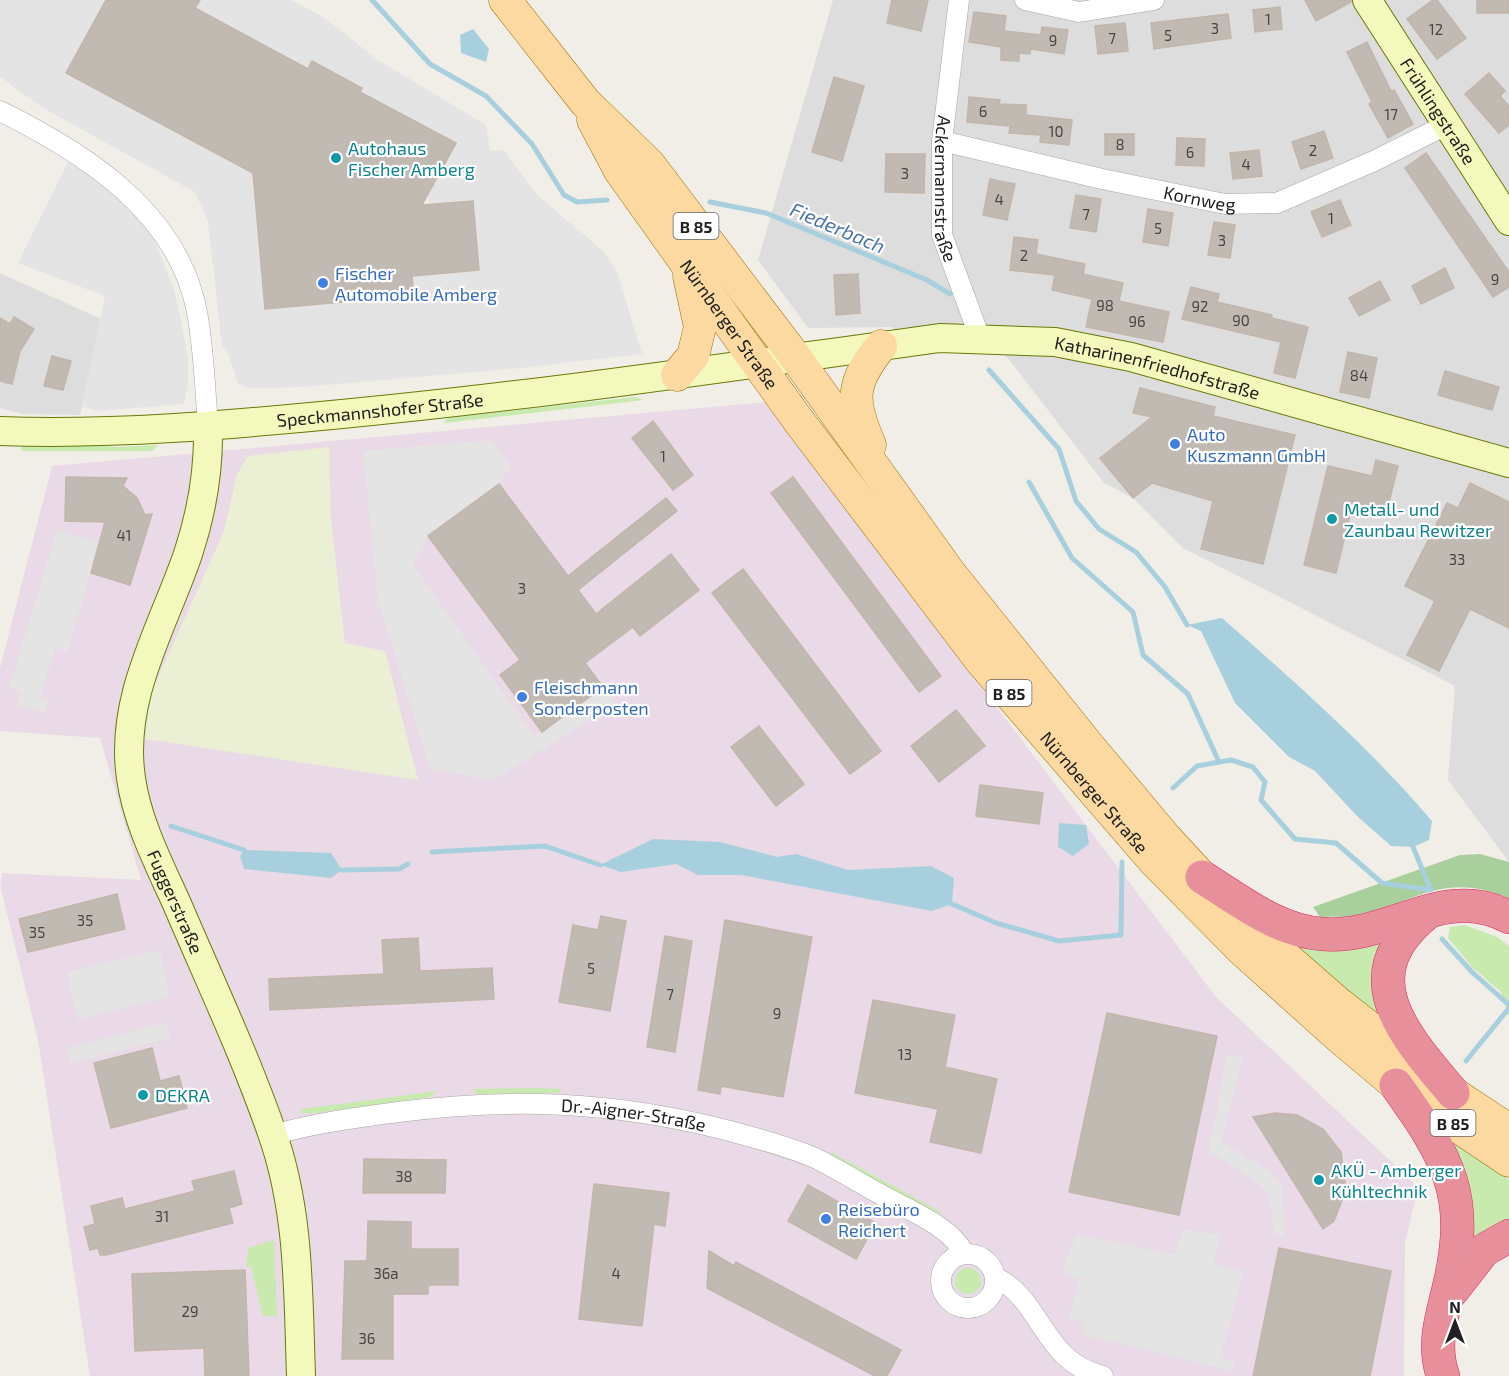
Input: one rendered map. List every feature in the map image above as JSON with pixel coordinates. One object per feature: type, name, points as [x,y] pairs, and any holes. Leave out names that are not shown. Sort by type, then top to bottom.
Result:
[{"type":"highway","points":[[1202,878],[1277,922],[1322,934],[1347,934],[1372,929],[1453,904],[1473,904],[1493,909],[1509,917]]},
{"type":"highway","points":[[1431,911],[1404,934],[1394,950],[1388,964],[1388,980],[1399,1020],[1411,1042],[1453,1093]]},
{"type":"highway","points":[[1396,1085],[1434,1139],[1453,1183],[1458,1207],[1458,1242],[1438,1326],[1437,1348],[1443,1376]]},
{"type":"highway","points":[[1446,1300],[1485,1250],[1509,1236]]},
{"type":"main road","name":"B 85","points":[[505,0],[585,102]]},
{"type":"main road","name":"Nürnberger Straße","points":[[585,102],[620,171],[758,364],[981,661],[1154,861],[1241,949],[1396,1085],[1509,1161]]},
{"type":"main road","name":"Nürnberger Straße","points":[[585,102],[649,164],[796,358],[897,499],[1031,675],[1202,878],[1337,1002],[1453,1093],[1509,1130]]},
{"type":"main road","points":[[677,375],[693,356],[700,327],[685,261]]},
{"type":"main road","points":[[881,346],[864,370],[856,387],[855,401],[857,415],[897,499]]},
{"type":"street","name":"Ackermannstraße","points":[[959,0],[942,141],[942,235],[980,338]]},
{"type":"street","points":[[1026,0],[1079,12],[1154,0]]},
{"type":"street","name":"Frühlingstraße","points":[[1367,0],[1509,221]]},
{"type":"street","points":[[0,111],[79,154],[104,171],[145,211],[171,245],[183,266],[197,311],[208,426]]},
{"type":"street","name":"Kornweg","points":[[942,141],[1102,179],[1225,204],[1277,203],[1374,161],[1446,125]]},
{"type":"street","name":"Katharinenfriedhofstraße","points":[[758,364],[940,338],[1055,342],[1131,357],[1509,463]]},
{"type":"street","name":"Speckmannshofer Straße","points":[[0,431],[101,432],[208,426],[533,395],[758,364]]},
{"type":"street","name":"Fuggerstraße","points":[[208,426],[206,483],[199,518],[188,554],[141,674],[132,713],[128,744],[131,777],[136,804],[166,882],[238,1046],[273,1135],[293,1212],[301,1301],[301,1376]]},
{"type":"street","name":"Dr.-Aigner-Straße","points":[[273,1135],[315,1122],[462,1104],[537,1103],[624,1108],[670,1116],[772,1142],[814,1158],[932,1223],[957,1240],[964,1253],[985,1259],[995,1277],[1011,1285],[1065,1358],[1091,1373],[1103,1376]]},
{"type":"street","points":[[964,1253],[951,1259],[942,1271],[941,1289],[952,1304],[968,1308],[982,1304],[993,1293],[995,1277]]},
{"type":"shaded area","points":[[0,0],[106,0],[67,73],[253,173],[265,309],[352,301],[352,291],[372,293],[413,289],[412,276],[479,270],[473,201],[429,205],[428,195],[455,143],[360,92],[362,87],[313,61],[308,69],[195,8],[200,0],[291,0],[323,17],[378,60],[486,125],[490,150],[504,150],[535,193],[603,251],[617,271],[642,354],[521,368],[302,387],[249,388],[238,384],[228,353],[222,347],[208,222],[195,192],[43,108],[0,77]]},
{"type":"shaded area","points":[[833,0],[1509,0],[1509,862],[1448,780],[1455,686],[1183,548],[1133,498],[1104,483],[1004,353],[947,352],[909,357],[893,327],[808,328],[758,260]]},
{"type":"shaded area","points":[[68,162],[96,180],[138,216],[153,235],[174,290],[188,358],[188,385],[184,404],[97,411],[82,407],[105,296],[18,263]]},
{"type":"shaded area","points":[[0,273],[101,319],[80,415],[23,414],[0,408]]},
{"type":"shaded area","points":[[766,402],[1216,997],[1418,1187],[1405,1243],[1404,1376],[90,1376],[38,1040],[1,889],[2,873],[141,880],[100,738],[0,731],[0,668],[52,466]]},
{"type":"shaded area","points":[[492,440],[511,467],[499,484],[428,536],[413,565],[534,736],[603,687],[616,704],[492,781],[430,768],[378,601],[363,451]]},
{"type":"shaded area","points":[[57,530],[100,543],[67,652],[55,649],[40,697],[49,700],[45,713],[17,705],[21,692],[9,688]]},
{"type":"shaded area","points":[[160,950],[170,997],[78,1020],[67,972]]},
{"type":"shaded area","points":[[167,1022],[170,1038],[71,1063],[66,1048]]},
{"type":"shaded area","points":[[1227,1054],[1243,1057],[1221,1142],[1273,1173],[1282,1187],[1285,1236],[1275,1234],[1268,1194],[1259,1184],[1217,1156],[1208,1155]]},
{"type":"shaded area","points":[[1183,1229],[1220,1235],[1214,1264],[1243,1272],[1221,1356],[1234,1362],[1233,1371],[1083,1335],[1084,1322],[1068,1319],[1080,1279],[1061,1273],[1077,1234],[1175,1255]]},
{"type":"green space","points":[[635,397],[644,400],[444,423],[448,418]]},
{"type":"green space","points":[[63,443],[118,447],[158,445],[152,451],[21,451],[22,447]]},
{"type":"green space","points":[[329,447],[331,519],[345,643],[385,651],[418,780],[145,739],[151,693],[224,531],[237,474],[248,456]]},
{"type":"green space","points":[[1480,854],[1509,862],[1509,898],[1486,890],[1466,887],[1431,891],[1352,916],[1320,917],[1313,907],[1460,855]]},
{"type":"green space","points":[[1465,925],[1497,937],[1509,946],[1509,1018],[1501,992],[1473,968],[1448,938],[1450,927]]},
{"type":"green space","points":[[1278,933],[1391,933],[1386,1024]]},
{"type":"green space","points":[[471,1089],[562,1089],[559,1093],[477,1094]]},
{"type":"green space","points":[[437,1091],[431,1097],[317,1113],[300,1113],[302,1109]]},
{"type":"green space","points":[[1449,1141],[1509,1180],[1509,1227],[1468,1255]]},
{"type":"green space","points":[[831,1152],[941,1212],[936,1215],[829,1154]]},
{"type":"green space","points":[[274,1240],[277,1316],[263,1316],[251,1267],[246,1267],[248,1248]]},
{"type":"green space","points":[[968,1268],[977,1272],[981,1281],[977,1290],[968,1294],[959,1290],[955,1281],[959,1272]]},
{"type":"water","points":[[473,29],[489,49],[486,62],[461,53],[460,35]]},
{"type":"water","points":[[1222,618],[1277,666],[1383,767],[1432,821],[1429,840],[1413,847],[1391,846],[1357,816],[1315,771],[1289,757],[1235,703],[1201,631],[1187,625]]},
{"type":"water","points":[[1059,823],[1086,825],[1089,844],[1073,856],[1058,847]]},
{"type":"water","points":[[653,839],[720,842],[777,857],[796,854],[848,870],[931,866],[954,878],[952,904],[932,911],[741,875],[698,875],[676,864],[621,872],[600,865]]},
{"type":"water","points":[[244,850],[331,853],[342,870],[331,878],[244,869],[240,856]]},
{"type":"building","name":"Autohaus Fischer Amberg","points":[[106,0],[200,0],[195,8],[308,69],[312,61],[362,88],[360,92],[456,143],[422,205],[473,201],[479,270],[412,276],[413,289],[352,295],[353,301],[265,309],[253,173],[66,73]]},
{"type":"building","points":[[892,0],[928,0],[921,31],[887,23]]},
{"type":"building","points":[[1305,0],[1351,0],[1351,2],[1316,21]]},
{"type":"building","points":[[1433,0],[1437,0],[1466,38],[1437,59],[1407,19]]},
{"type":"building","points":[[1477,0],[1509,0],[1509,13],[1477,13]]},
{"type":"building","points":[[1280,7],[1282,29],[1255,32],[1253,10]]},
{"type":"building","points":[[974,12],[1006,16],[1004,31],[1041,35],[1042,27],[1068,30],[1064,54],[1031,49],[1030,54],[1019,53],[1019,61],[1001,60],[1001,47],[969,42]]},
{"type":"building","points":[[1228,14],[1231,38],[1154,49],[1151,23]]},
{"type":"building","points":[[1125,23],[1128,51],[1098,54],[1095,26]]},
{"type":"building","points":[[1367,42],[1391,91],[1394,90],[1413,124],[1388,138],[1369,104],[1372,102],[1347,52]]},
{"type":"building","points":[[1489,73],[1505,91],[1500,96],[1509,106],[1509,125],[1499,133],[1465,94]]},
{"type":"building","points":[[834,77],[864,86],[842,161],[812,152]]},
{"type":"building","points":[[969,97],[1000,100],[999,104],[1026,105],[1026,115],[1072,120],[1069,145],[1040,142],[1041,135],[1009,133],[1010,126],[967,122]]},
{"type":"building","points":[[1324,131],[1333,158],[1301,169],[1292,142]]},
{"type":"building","points":[[1105,134],[1134,134],[1134,155],[1105,155]]},
{"type":"building","points":[[1177,138],[1205,139],[1204,166],[1176,165]]},
{"type":"building","points":[[1259,150],[1262,176],[1233,179],[1230,153]]},
{"type":"building","points":[[1426,153],[1509,272],[1509,287],[1493,297],[1405,168]]},
{"type":"building","points":[[886,154],[925,154],[924,193],[885,192]]},
{"type":"building","points":[[990,179],[1015,184],[1007,220],[983,215]]},
{"type":"building","points":[[1076,195],[1101,199],[1096,232],[1070,228]]},
{"type":"building","points":[[1340,200],[1351,225],[1322,237],[1311,212]]},
{"type":"building","points":[[1148,209],[1173,213],[1168,246],[1143,242]]},
{"type":"building","points":[[1214,222],[1235,225],[1230,258],[1208,255]]},
{"type":"building","points":[[1014,237],[1038,240],[1036,254],[1085,264],[1083,274],[1123,283],[1119,301],[1169,312],[1163,342],[1086,327],[1092,299],[1052,290],[1055,275],[1010,270]]},
{"type":"building","points":[[1445,268],[1454,288],[1421,304],[1412,286]]},
{"type":"building","points":[[858,274],[860,313],[836,315],[834,275]]},
{"type":"building","points":[[1380,281],[1390,300],[1359,316],[1349,298]]},
{"type":"building","points":[[1191,287],[1219,294],[1217,302],[1272,315],[1272,318],[1308,327],[1295,378],[1274,373],[1281,342],[1182,319]]},
{"type":"building","points":[[14,317],[34,329],[20,351],[12,384],[0,381],[0,318],[10,324]]},
{"type":"building","points":[[1348,352],[1377,358],[1369,398],[1340,392]]},
{"type":"building","points":[[52,356],[71,361],[63,390],[44,386]]},
{"type":"building","points":[[1445,371],[1499,387],[1492,410],[1438,395]]},
{"type":"building","points":[[1140,388],[1215,407],[1213,416],[1295,435],[1263,564],[1201,549],[1213,501],[1152,483],[1133,498],[1100,458],[1152,417],[1133,413]]},
{"type":"building","points":[[653,421],[693,475],[673,490],[632,438]]},
{"type":"building","name":"Metall- und Zaunbau Rewitzer","points":[[1376,460],[1398,466],[1387,510],[1353,502],[1336,573],[1304,565],[1328,466],[1372,476]]},
{"type":"building","points":[[66,477],[127,478],[123,486],[137,498],[145,515],[152,514],[130,585],[91,573],[105,522],[65,521]]},
{"type":"building","points":[[793,477],[941,676],[919,692],[771,493]]},
{"type":"building","points":[[1470,483],[1509,502],[1509,628],[1470,609],[1439,671],[1407,655],[1435,601],[1405,586],[1447,503],[1458,508]]},
{"type":"building","points":[[499,484],[568,576],[666,498],[677,511],[578,590],[596,614],[671,554],[699,590],[640,636],[633,627],[585,663],[603,687],[542,732],[500,675],[520,660],[428,536]]},
{"type":"building","points":[[743,569],[881,751],[850,774],[712,593]]},
{"type":"building","points":[[956,710],[985,746],[939,782],[911,746]]},
{"type":"building","points":[[759,726],[804,784],[776,806],[731,747]]},
{"type":"building","points":[[980,785],[1043,793],[1039,824],[976,816]]},
{"type":"building","points":[[117,894],[125,929],[28,952],[19,919]]},
{"type":"building","points":[[601,916],[626,921],[610,1011],[559,1002],[573,925],[598,930]]},
{"type":"building","points":[[725,920],[812,937],[783,1097],[721,1086],[720,1094],[698,1090]]},
{"type":"building","points":[[665,936],[692,941],[675,1052],[647,1047]]},
{"type":"building","points":[[418,938],[420,971],[492,968],[494,999],[270,1010],[269,979],[384,974],[382,940]]},
{"type":"building","points":[[873,1000],[955,1015],[945,1067],[997,1079],[981,1153],[930,1142],[938,1109],[855,1093]]},
{"type":"building","points":[[1107,1013],[1217,1036],[1179,1215],[1069,1192]]},
{"type":"building","name":"DEKRA","points":[[152,1048],[160,1081],[179,1076],[187,1108],[111,1128],[94,1063]]},
{"type":"building","name":"AKÜ - Amberger Kühltechnik","points":[[1275,1113],[1297,1115],[1323,1129],[1341,1152],[1346,1190],[1334,1221],[1323,1229],[1253,1117]]},
{"type":"building","points":[[364,1159],[446,1160],[445,1193],[363,1193]]},
{"type":"building","points":[[234,1171],[242,1204],[229,1208],[233,1223],[106,1255],[100,1255],[98,1248],[90,1250],[84,1227],[95,1224],[91,1206],[122,1198],[125,1209],[195,1191],[192,1181]]},
{"type":"building","points":[[594,1184],[669,1193],[665,1226],[654,1224],[642,1326],[579,1319]]},
{"type":"building","points":[[808,1185],[876,1223],[856,1259],[788,1221]]},
{"type":"building","points":[[368,1221],[411,1222],[411,1249],[458,1249],[458,1285],[428,1285],[428,1294],[393,1294],[393,1359],[342,1359],[345,1261],[367,1261]]},
{"type":"building","points":[[1279,1248],[1391,1271],[1370,1376],[1253,1376]]},
{"type":"building","points":[[709,1251],[734,1266],[736,1262],[901,1350],[887,1376],[875,1376],[707,1288]]},
{"type":"building","points":[[245,1270],[249,1376],[205,1376],[204,1348],[135,1351],[132,1274]]},
{"type":"waterway","name":"Fiederbach","points":[[372,0],[430,64],[486,96],[532,144],[564,195],[577,202],[607,200]]},
{"type":"waterway","name":"Fiederbach","points":[[710,202],[766,213],[927,280],[950,294]]},
{"type":"waterway","name":"Fiederbach","points":[[989,370],[1059,449],[1076,501],[1099,529],[1136,552],[1165,587],[1187,625]]},
{"type":"waterway","points":[[1029,482],[1072,558],[1133,612],[1143,655],[1188,694],[1219,762]]},
{"type":"waterway","points":[[1173,788],[1197,766],[1231,760],[1253,767],[1265,782],[1261,800],[1295,839],[1336,843],[1382,883],[1431,890],[1413,847]]},
{"type":"waterway","points":[[171,826],[244,850]]},
{"type":"waterway","points":[[432,852],[545,846],[600,865]]},
{"type":"waterway","points":[[952,904],[996,923],[1059,941],[1121,935],[1122,862]]},
{"type":"waterway","points":[[342,870],[399,869],[408,864]]},
{"type":"waterway","points":[[1442,939],[1472,972],[1509,1005]]},
{"type":"waterway","points":[[1466,1061],[1509,1008]]},
{"type":"place","name":"Autohaus Fischer Amberg","points":[[336,158]]},
{"type":"place","name":"Fischer Automobile Amberg","points":[[323,283]]},
{"type":"place","name":"Auto Kuszmann GmbH","points":[[1175,444]]},
{"type":"place","name":"Metall- und Zaunbau Rewitzer","points":[[1332,519]]},
{"type":"place","name":"Fleischmann Sonderposten","points":[[522,697]]},
{"type":"place","name":"DEKRA","points":[[143,1095]]},
{"type":"place","name":"AKÜ - Amberger Kühltechnik","points":[[1319,1180]]},
{"type":"place","name":"Reisebüro Reichert","points":[[826,1219]]}]
